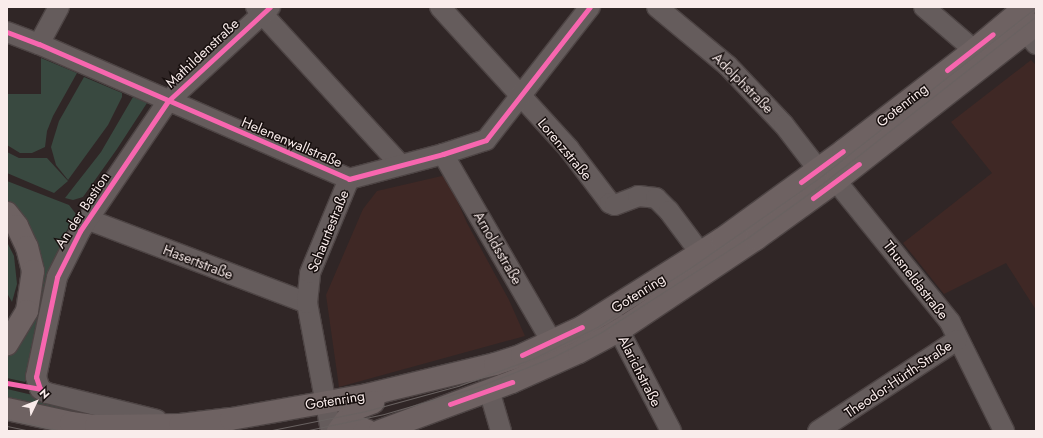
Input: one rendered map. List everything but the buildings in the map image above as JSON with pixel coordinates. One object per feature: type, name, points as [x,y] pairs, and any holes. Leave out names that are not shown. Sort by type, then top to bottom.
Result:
[{"type":"main road","name":"Gotenring","points":[[7,409],[71,424],[96,426],[180,425],[231,419],[324,401],[392,390],[495,364],[552,342],[609,311],[700,254],[818,169],[974,50],[1025,7]]},
{"type":"main road","name":"Gotenring","points":[[380,431],[489,390],[572,356],[620,330],[756,239],[1033,33]]},
{"type":"main road","points":[[7,213],[17,226],[27,247],[33,271],[27,311],[7,344]]},
{"type":"main road","points":[[333,429],[353,410],[378,401],[392,390]]},
{"type":"main road","points":[[353,410],[351,419],[355,426],[368,431]]},
{"type":"street","points":[[39,44],[59,7]]},
{"type":"street","name":"Lorenzstraße","points":[[440,7],[520,97],[569,149],[610,203],[615,205],[638,196],[656,198],[669,211],[700,254]]},
{"type":"street","name":"Helenenwallstraße","points":[[7,32],[39,44],[349,179],[443,154],[486,140],[590,7]]},
{"type":"street","name":"Adolphstraße","points":[[657,7],[728,66],[784,125],[818,169]]},
{"type":"street","points":[[924,7],[974,50]]},
{"type":"street","points":[[263,9],[401,165]]},
{"type":"street","name":"Mathildenstraße","points":[[168,101],[263,9]]},
{"type":"street","name":"An der Bastion","points":[[40,389],[36,377],[57,277],[80,231],[89,220],[168,101]]},
{"type":"street","name":"Arnoldsstraße","points":[[443,154],[552,342]]},
{"type":"street","name":"Schaurtestraße","points":[[333,429],[324,401],[307,303],[310,273],[349,179]]},
{"type":"street","name":"Thusneldastraße","points":[[836,181],[950,322],[957,340],[1004,431]]},
{"type":"street","name":"Hasertstraße","points":[[89,220],[307,303]]},
{"type":"street","name":"Alarichstraße","points":[[609,311],[671,431]]},
{"type":"street","name":"Theodor-Hürth-Straße","points":[[818,431],[957,340]]},
{"type":"street","name":"Gotenring","points":[[40,389],[110,410],[180,425]]},
{"type":"street","points":[[489,390],[501,431]]},
{"type":"shaded area","points":[[1031,60],[1036,65],[1036,310],[1006,263],[944,294],[903,243],[992,173],[951,122]]},
{"type":"shaded area","points":[[446,175],[467,223],[509,300],[525,336],[339,387],[326,295],[363,209],[377,191]]},
{"type":"green space","points":[[41,58],[77,73],[53,116],[47,131],[45,147],[32,153],[20,153],[7,145],[7,94],[41,94]]},
{"type":"green space","points":[[84,77],[122,93],[122,97],[108,125],[68,180],[56,165],[51,147],[59,121]]},
{"type":"green space","points":[[133,97],[147,103],[117,149],[83,197],[73,200],[65,198],[101,152]]},
{"type":"green space","points":[[7,152],[19,158],[47,158],[68,181],[54,193],[7,173]]},
{"type":"green space","points":[[7,181],[69,205],[76,214],[65,234],[69,239],[44,300],[25,382],[7,378],[7,354],[32,319],[15,209],[7,202]]},
{"type":"green space","points":[[7,242],[14,256],[17,284],[12,302],[7,293]]},
{"type":"green space","points":[[7,389],[130,417],[97,418],[7,401]]},
{"type":"tram line","points":[[267,431],[366,411],[458,386],[534,358],[597,327],[690,268],[819,178],[1036,7]]},
{"type":"tram line","points":[[304,431],[384,414],[477,387],[553,357],[600,333],[743,241],[822,184],[1036,16]]},
{"type":"tram line","points":[[7,419],[62,431]]},
{"type":"tram line","points":[[7,426],[30,431]]},
{"type":"cycle path","points":[[7,383],[40,389],[36,377],[57,277],[80,231],[168,101],[270,7]]},
{"type":"cycle path","points":[[7,32],[39,44],[349,179],[443,154],[486,140],[590,7]]},
{"type":"cycle path","points":[[947,70],[993,34]]},
{"type":"cycle path","points":[[801,182],[843,151]]},
{"type":"cycle path","points":[[813,198],[859,164]]},
{"type":"cycle path","points":[[522,355],[582,327]]},
{"type":"cycle path","points":[[450,404],[512,382]]}]
